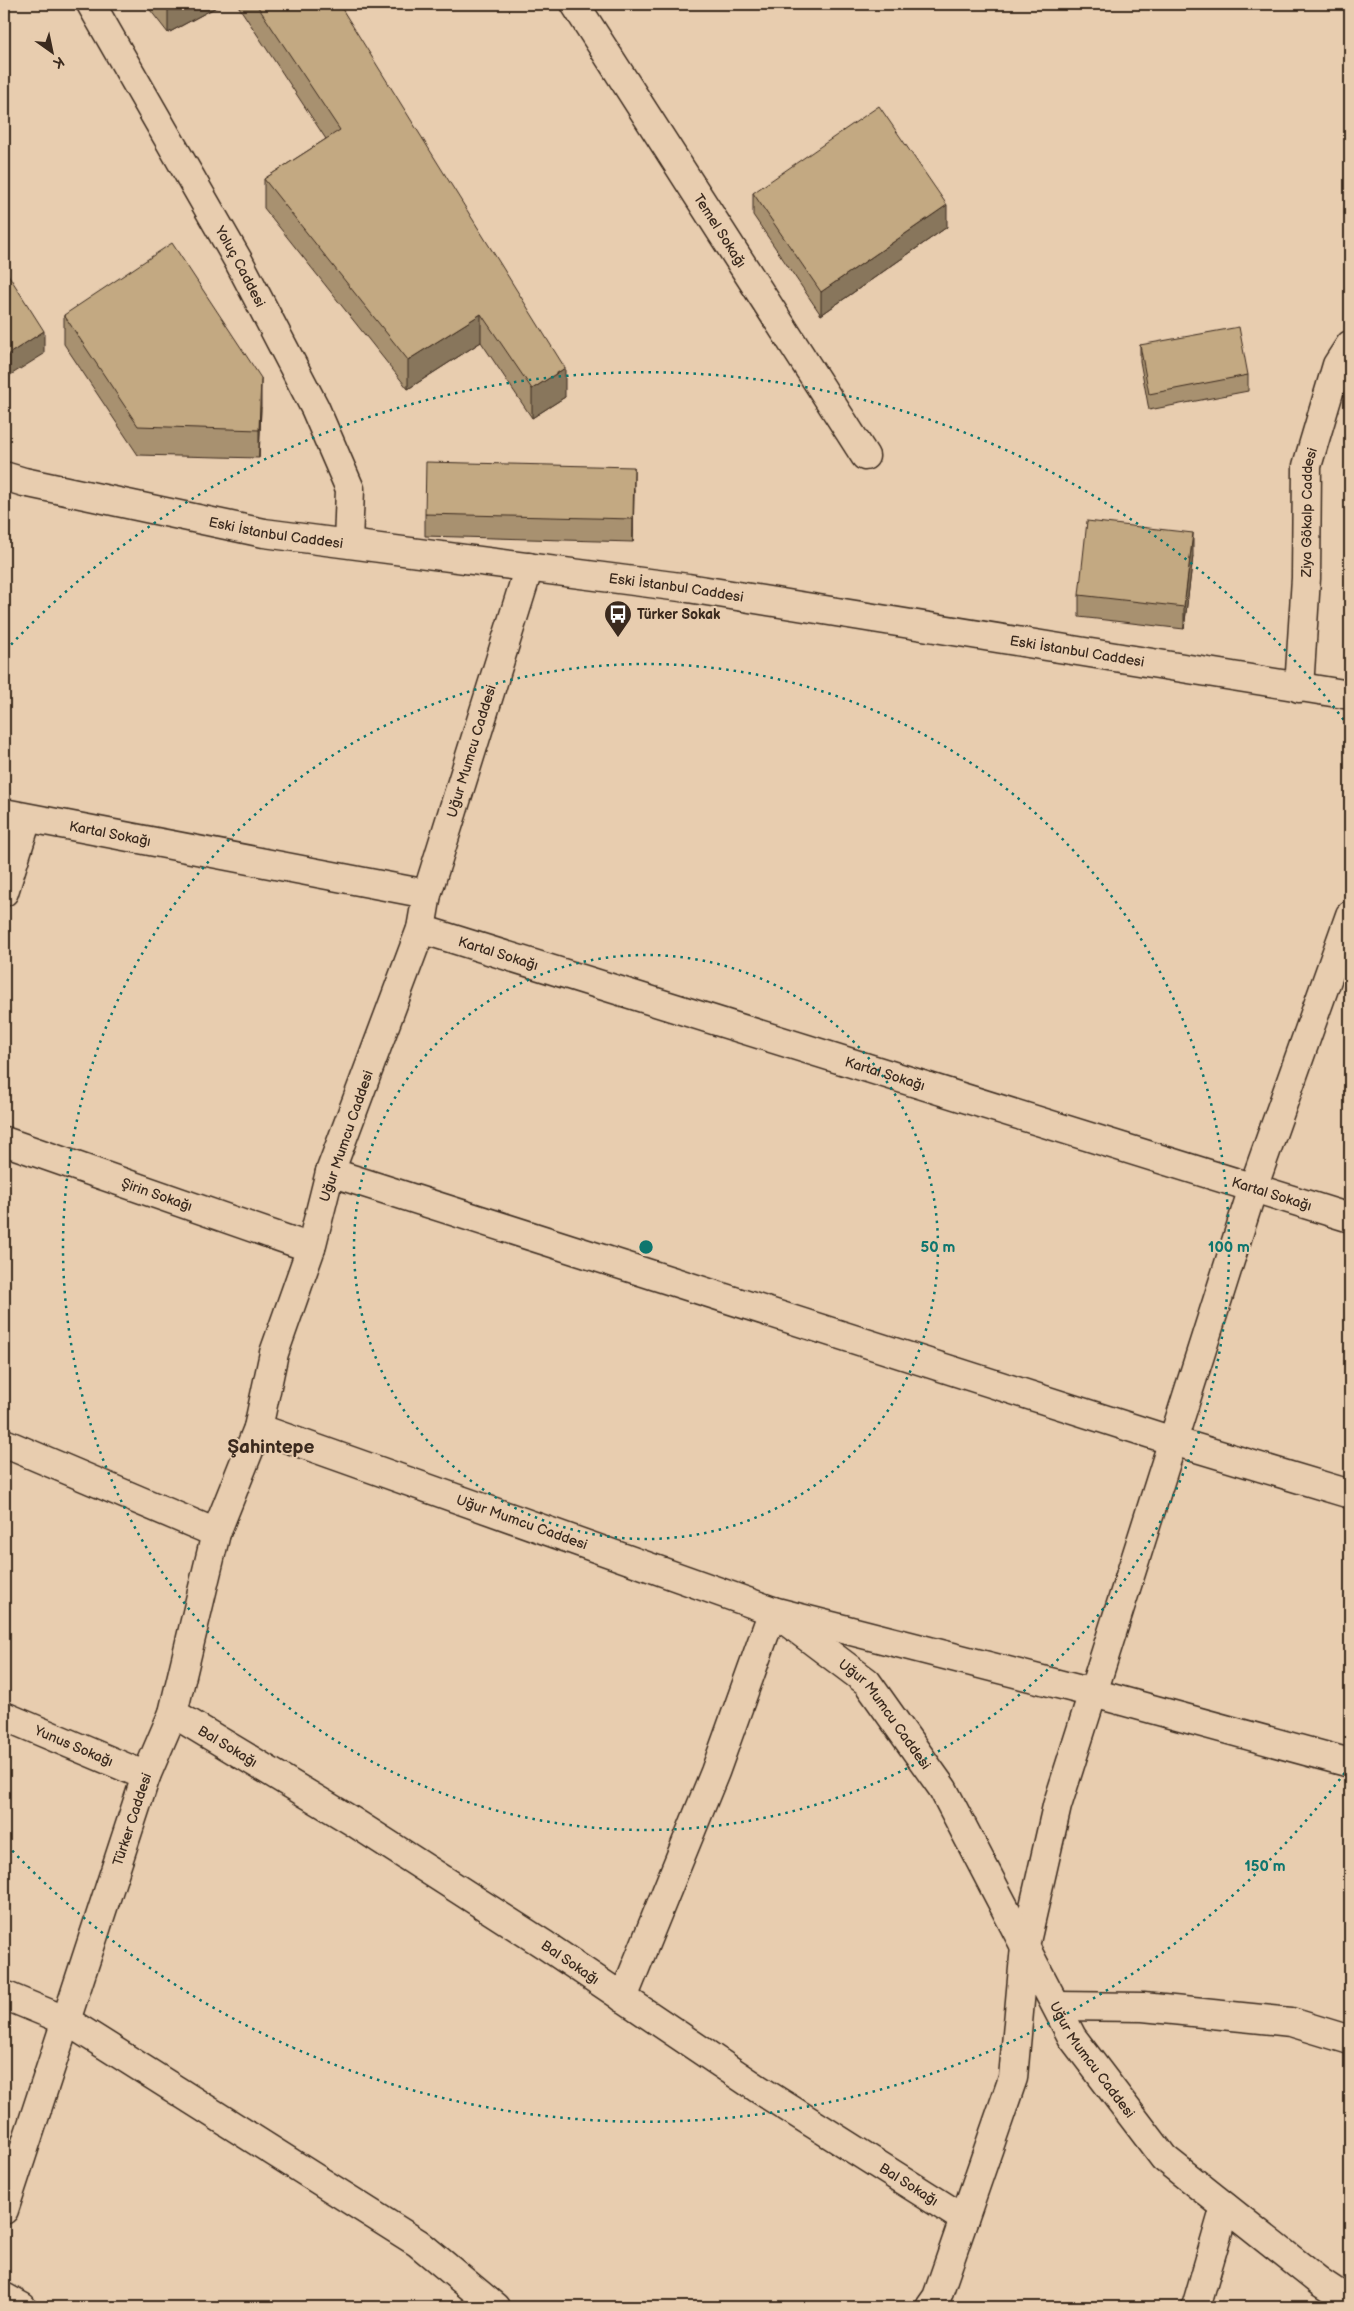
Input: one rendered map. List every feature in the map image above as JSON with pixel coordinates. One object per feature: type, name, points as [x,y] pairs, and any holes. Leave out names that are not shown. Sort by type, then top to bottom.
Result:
[{"type":"street","name":"Yoluç Caddesi","points":[[91,4],[239,262],[315,408],[350,489],[348,544]]},
{"type":"street","name":"Temel Sokağı","points":[[575,4],[865,456]]},
{"type":"street","name":"Ziya Gökalp Caddesi","points":[[1299,688],[1306,578],[1307,466],[1337,365],[1350,344]]},
{"type":"street","name":"Eski İstanbul Caddesi","points":[[4,476],[24,482],[264,533],[688,588],[1350,695]]},
{"type":"street","name":"Uğur Mumcu Caddesi","points":[[529,567],[427,894],[421,929],[330,1172],[311,1248],[274,1353],[258,1428],[773,1611],[867,1682],[943,1789],[1072,2036],[1164,2158],[1320,2282],[1350,2302]]},
{"type":"street","name":"Kartal Sokağı","points":[[4,892],[15,816],[427,894]]},
{"type":"street","points":[[930,2307],[937,2297],[1014,2078],[1025,1946],[1057,1806],[1253,1188],[1350,915]]},
{"type":"street","name":"Kartal Sokağı","points":[[421,929],[1350,1218]]},
{"type":"street","name":"Şirin Sokağı","points":[[4,1141],[311,1248]]},
{"type":"street","points":[[330,1172],[1173,1440],[1350,1494]]},
{"type":"street","name":"Türker Caddesi","points":[[4,2210],[146,1776],[173,1712],[216,1534],[258,1428]]},
{"type":"street","points":[[4,1443],[216,1534]]},
{"type":"street","points":[[623,1998],[715,1772],[773,1611],[1092,1693],[1350,1763]]},
{"type":"street","name":"Bal Sokağı","points":[[173,1712],[352,1821],[757,2088],[964,2219]]},
{"type":"street","name":"Yunus Sokağı","points":[[4,1716],[146,1776]]},
{"type":"street","points":[[4,1995],[67,2021],[418,2243],[495,2307]]},
{"type":"street","points":[[1057,2006],[1143,2007],[1291,2022],[1350,2040]]},
{"type":"street","points":[[1196,2307],[1225,2207]]},
{"type":"street","points":[[4,2297],[22,2307]]},
{"type":"building","points":[[256,4],[339,4],[565,368],[532,389],[481,314],[408,360],[264,179],[340,130]]},
{"type":"building","points":[[879,106],[947,205],[821,292],[753,193]]},
{"type":"building","points":[[172,243],[261,378],[259,430],[138,426],[64,315]]},
{"type":"building","points":[[4,268],[44,331],[4,357]]},
{"type":"building","points":[[1239,327],[1248,375],[1149,394],[1140,345]]},
{"type":"building","points":[[426,462],[634,467],[633,519],[425,514]]},
{"type":"building","points":[[1087,521],[1193,533],[1184,607],[1079,595]]},
{"type":"place","name":"Türker Sokak","points":[[618,638]]},
{"type":"district","name":"Şahintepe","points":[[271,1446]]}]
